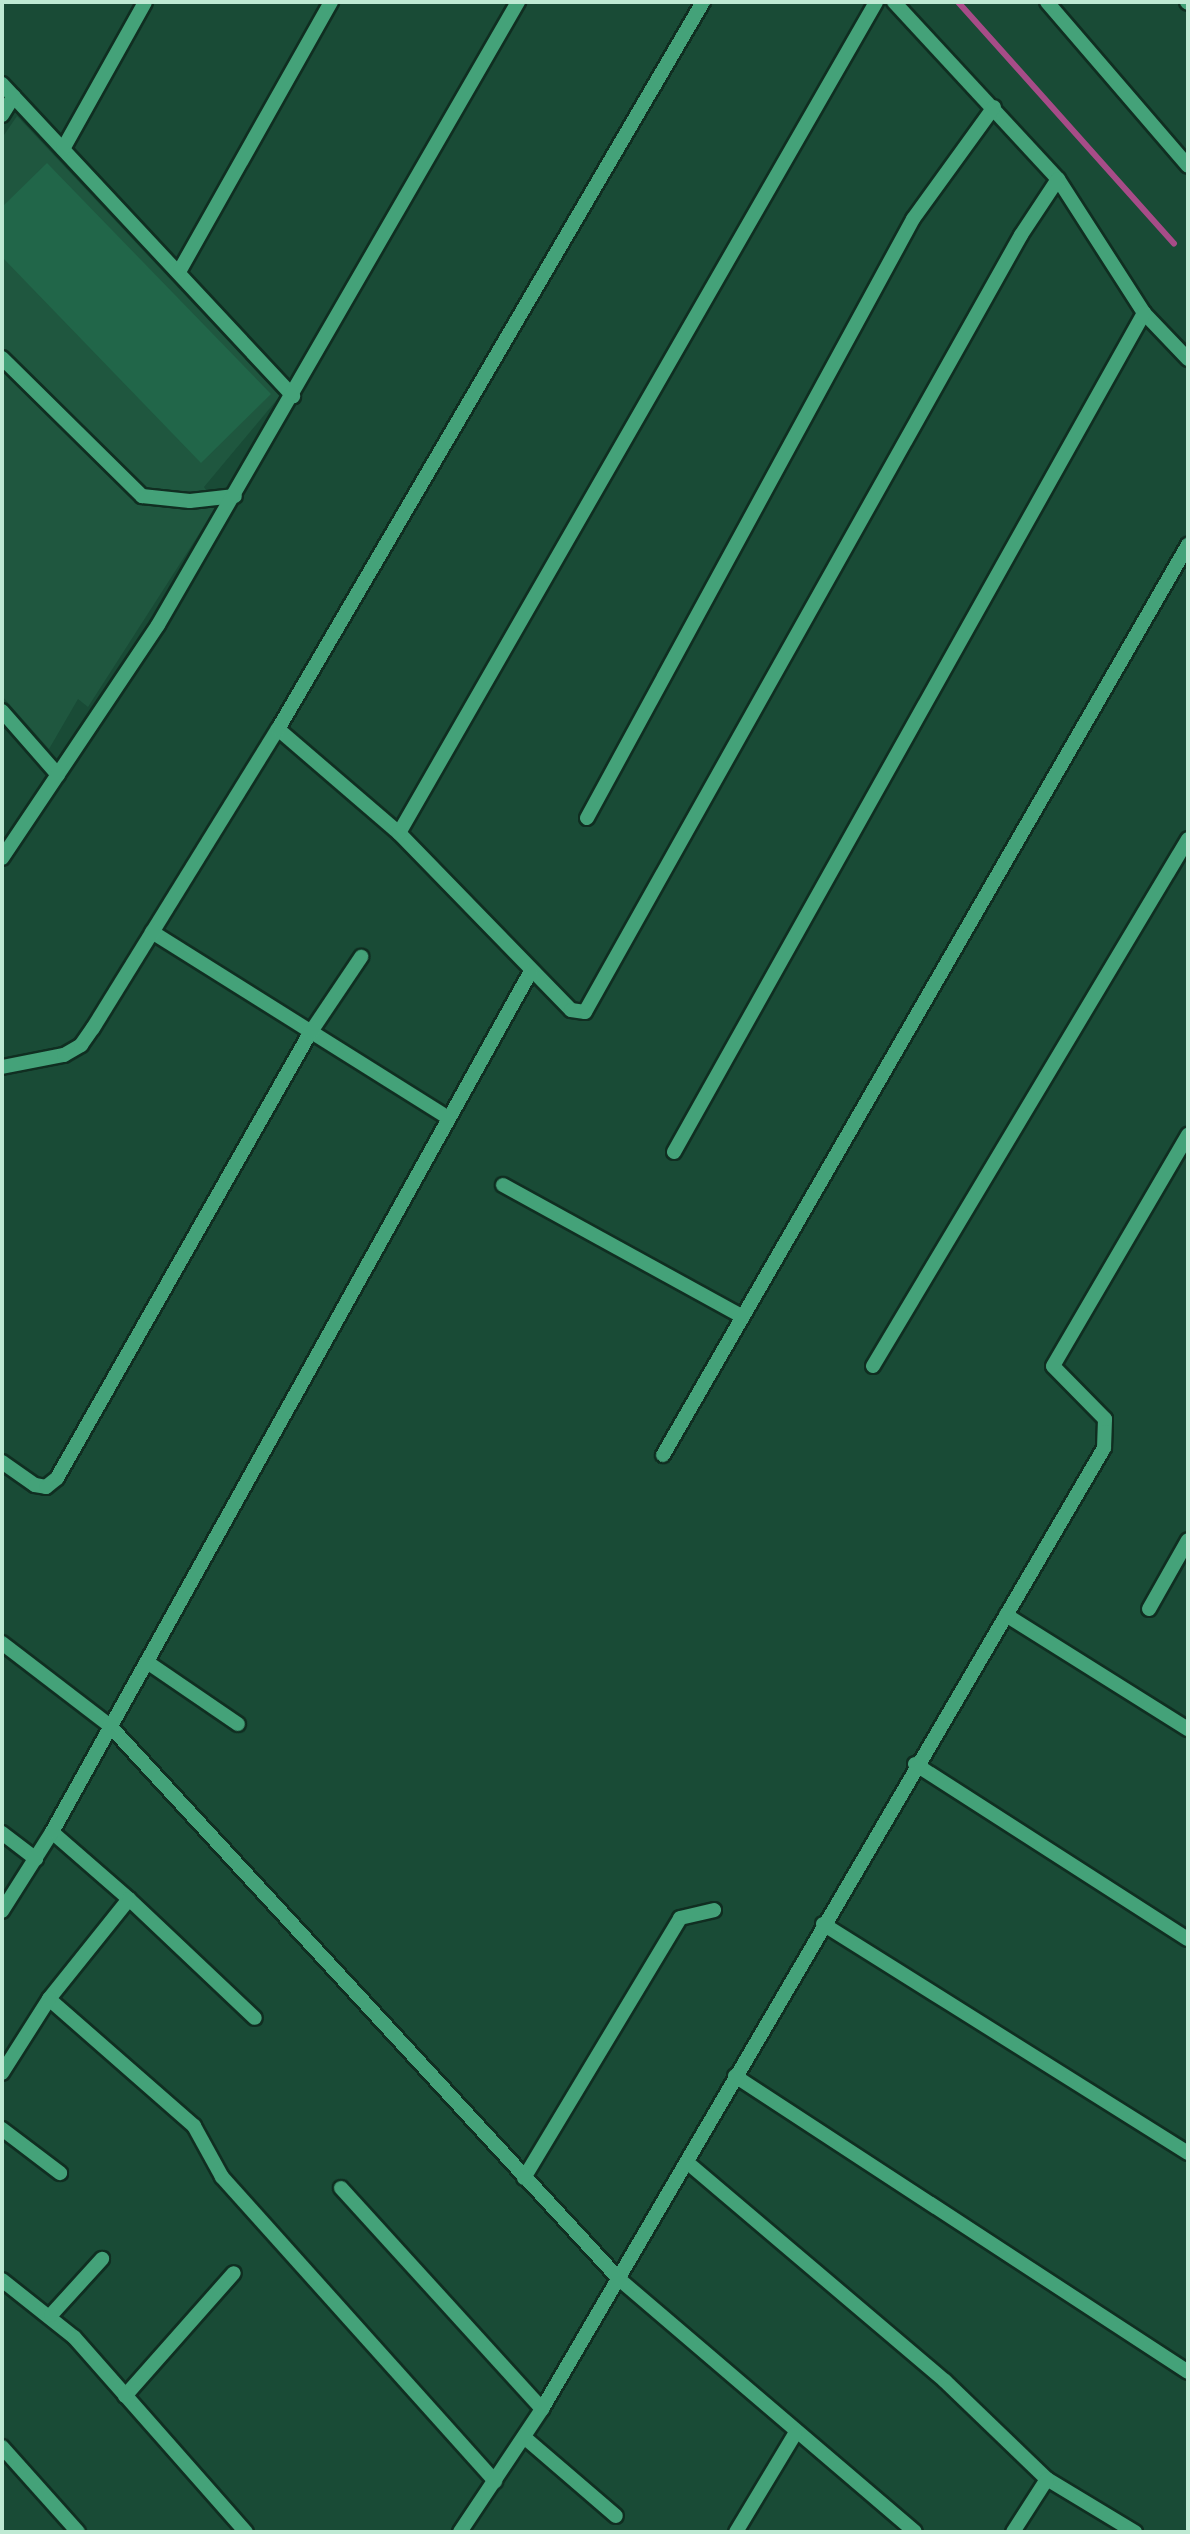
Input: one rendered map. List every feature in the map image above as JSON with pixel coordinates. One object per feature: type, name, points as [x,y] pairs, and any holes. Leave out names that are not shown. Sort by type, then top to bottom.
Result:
[{"type":"street","points":[[63,149],[145,2]]},
{"type":"street","points":[[180,270],[331,2]]},
{"type":"street","points":[[2,858],[158,625],[518,2]]},
{"type":"street","points":[[2,1067],[64,1055],[81,1045],[278,729],[703,2]]},
{"type":"street","points":[[399,833],[876,2]]},
{"type":"street","points":[[894,2],[1058,179],[1144,313],[1188,359]]},
{"type":"street","points":[[1047,2],[1188,166]]},
{"type":"street","points":[[2,84],[180,270],[293,396]]},
{"type":"street","points":[[2,115],[14,96]]},
{"type":"street","points":[[587,818],[913,219],[994,107]]},
{"type":"street","points":[[278,729],[399,833],[571,1010],[585,1012],[1021,235],[1058,179]]},
{"type":"street","points":[[674,1152],[1144,313]]},
{"type":"street","points":[[2,358],[142,496],[190,501],[235,496]]},
{"type":"street","points":[[663,1455],[1188,545]]},
{"type":"street","points":[[2,711],[58,775]]},
{"type":"street","points":[[873,1366],[1188,839]]},
{"type":"street","points":[[152,932],[447,1117]]},
{"type":"street","points":[[2,1462],[35,1485],[46,1487],[57,1478],[310,1033],[361,957]]},
{"type":"street","points":[[2,1911],[52,1832],[447,1117],[531,971]]},
{"type":"street","points":[[460,2532],[542,2409],[688,2163],[915,1764],[1104,1448],[1109,1432],[1105,1419],[1053,1366],[1188,1135]]},
{"type":"street","points":[[503,1185],[741,1316]]},
{"type":"street","points":[[1149,1609],[1188,1540]]},
{"type":"street","points":[[1006,1615],[1188,1729]]},
{"type":"street","points":[[2,1643],[110,1726],[619,2279],[908,2530]]},
{"type":"street","points":[[147,1662],[238,1724]]},
{"type":"street","points":[[915,1764],[1188,1939]]},
{"type":"street","points":[[52,1832],[129,1899],[255,2018]]},
{"type":"street","points":[[2,1833],[36,1859]]},
{"type":"street","points":[[2,2073],[49,1999],[129,1899]]},
{"type":"street","points":[[524,2178],[680,1918],[714,1910]]},
{"type":"street","points":[[823,1924],[1188,2153]]},
{"type":"street","points":[[49,1999],[194,2126],[222,2177],[495,2481]]},
{"type":"street","points":[[735,2076],[1188,2372]]},
{"type":"street","points":[[2,2129],[60,2173]]},
{"type":"street","points":[[688,2163],[945,2381],[1047,2479],[1135,2532]]},
{"type":"street","points":[[341,2188],[542,2409]]},
{"type":"street","points":[[51,2315],[102,2259]]},
{"type":"street","points":[[125,2396],[234,2273]]},
{"type":"street","points":[[2,2280],[51,2315],[246,2532]]},
{"type":"street","points":[[736,2532],[795,2434]]},
{"type":"street","points":[[524,2437],[616,2516]]},
{"type":"street","points":[[2,2447],[78,2532]]},
{"type":"street","points":[[1013,2532],[1047,2479]]},
{"type":"shaded area","points":[[17,116],[280,396],[204,487],[217,506],[88,707],[78,699],[49,749],[2,696],[2,138]]},
{"type":"building","points":[[47,163],[271,394],[201,463],[2,257],[2,207]]},
{"type":"waterway","points":[[958,2],[1174,244]]}]
